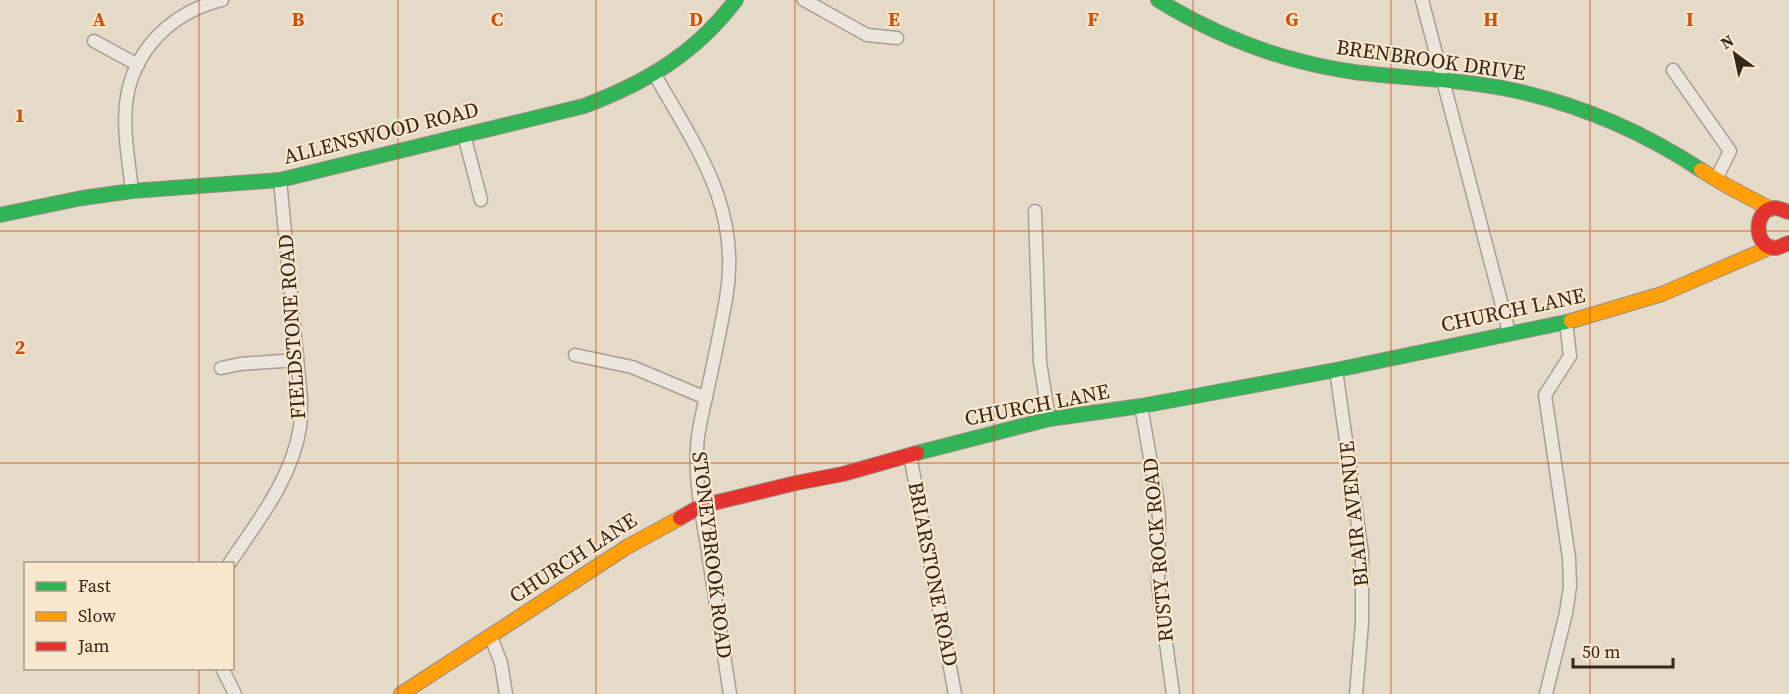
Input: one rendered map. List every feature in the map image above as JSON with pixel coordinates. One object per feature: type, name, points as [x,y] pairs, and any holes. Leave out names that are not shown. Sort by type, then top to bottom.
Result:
[{"type":"street","points":[[132,191],[126,104],[130,84],[138,66],[159,32],[191,10],[222,0]]},
{"type":"street","name":"ALLENSWOOD ROAD","points":[[0,215],[132,191],[280,180],[584,106],[620,93],[655,75],[678,59],[705,36],[736,0]]},
{"type":"street","points":[[804,0],[867,35],[897,39]]},
{"type":"street","name":"BRENBROOK DRIVE","points":[[1158,0],[1204,26],[1278,55],[1327,67],[1379,75],[1443,79],[1518,91],[1568,106],[1623,127],[1671,151],[1721,182],[1782,208]]},
{"type":"street","points":[[1422,0],[1509,333]]},
{"type":"street","points":[[94,41],[138,66]]},
{"type":"street","points":[[1673,69],[1730,151],[1721,182]]},
{"type":"street","name":"STONEYBROOK ROAD","points":[[655,75],[716,186],[728,242],[730,271],[698,429],[696,453],[701,506],[730,694]]},
{"type":"street","points":[[464,135],[481,200]]},
{"type":"street","name":"FIELDSTONE ROAD","points":[[230,562],[274,496],[294,450],[299,428],[301,399],[280,180]]},
{"type":"street","name":"BRENBROOK DRIVE","points":[[1721,182],[1758,228],[1762,241],[1771,247]]},
{"type":"street","name":"CHURCH LANE","points":[[1725,266],[1758,228],[1762,215],[1782,208]]},
{"type":"street","points":[[1035,211],[1040,362],[1049,419]]},
{"type":"street","name":"CHURCH LANE","points":[[401,694],[627,547],[701,506],[843,474],[1049,419],[1141,406],[1336,370],[1566,322],[1662,294],[1771,247],[1788,246]]},
{"type":"street","points":[[1546,694],[1566,613],[1570,586],[1569,558],[1545,395],[1570,356],[1566,322]]},
{"type":"street","points":[[575,355],[632,367],[706,398]]},
{"type":"street","points":[[221,368],[240,364],[297,360]]},
{"type":"street","name":"BLAIR AVENUE","points":[[1336,370],[1362,553],[1362,622],[1356,694]]},
{"type":"street","name":"RUSTY ROCK ROAD","points":[[1141,406],[1157,497],[1158,584],[1173,694]]},
{"type":"street","name":"BRIARSTONE ROAD","points":[[910,455],[954,694]]},
{"type":"street","points":[[491,637],[501,663],[506,694]]},
{"type":"street","points":[[223,670],[235,694]]},
{"type":"traffic: fast","points":[[0,215],[82,198],[132,191],[280,180],[584,106],[629,87],[668,64],[704,36],[736,0]]},
{"type":"traffic: fast","points":[[1158,0],[1228,36],[1302,62],[1354,72],[1497,87],[1566,104],[1636,133],[1701,170]]},
{"type":"traffic: fast","points":[[917,453],[1049,419],[1141,406],[1336,370],[1571,321]]},
{"type":"traffic: slow","points":[[1701,170],[1771,209]]},
{"type":"traffic: slow","points":[[1571,321],[1662,294],[1771,247]]},
{"type":"traffic: slow","points":[[401,694],[627,547],[680,518]]},
{"type":"traffic: jam","points":[[1789,212],[1777,208],[1768,210],[1763,214],[1758,228],[1763,242],[1768,246],[1777,248],[1789,243]]},
{"type":"traffic: jam","points":[[680,518],[701,506],[843,474],[917,453]]}]
